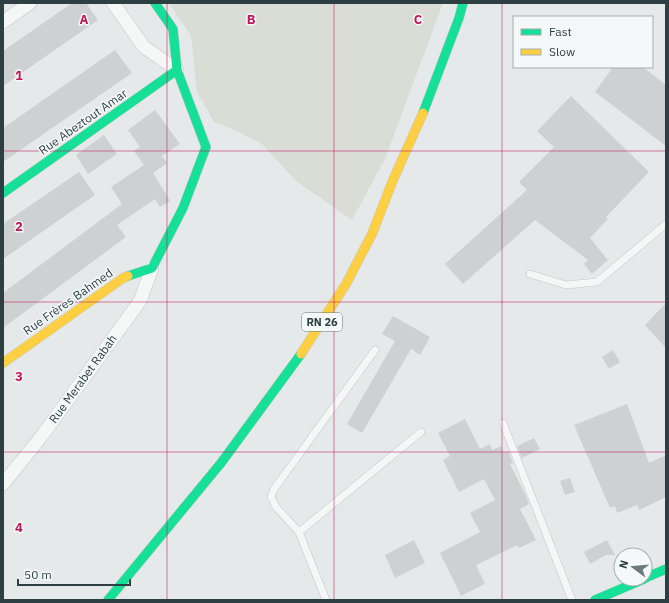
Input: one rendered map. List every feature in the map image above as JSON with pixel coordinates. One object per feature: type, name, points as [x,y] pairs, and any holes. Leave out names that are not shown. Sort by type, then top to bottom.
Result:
[{"type":"main road","points":[[152,268],[183,208],[206,147],[177,70],[173,29],[155,3]]},
{"type":"main road","name":"RN 26","points":[[108,600],[221,463],[305,349],[346,284],[372,234],[393,180],[428,101],[459,18],[463,3]]},
{"type":"main road","name":"Rue Abeztout Amar","points":[[3,193],[177,70]]},
{"type":"main road","name":"Rue Frères Bahmed","points":[[3,363],[123,278],[152,268]]},
{"type":"main road","points":[[653,575],[666,570]]},
{"type":"main road","points":[[595,600],[625,587]]},
{"type":"street","points":[[3,22],[30,3]]},
{"type":"street","points":[[119,5],[144,48],[177,70]]},
{"type":"street","name":"Rue Merabet Rabah","points":[[3,484],[40,437],[140,301],[152,268]]},
{"type":"lane","points":[[530,274],[566,285],[597,282],[666,224]]},
{"type":"lane","points":[[326,600],[299,532],[276,506],[271,498],[274,489],[375,350]]},
{"type":"lane","points":[[503,423],[572,600]]},
{"type":"lane","points":[[299,532],[421,432]]},
{"type":"shaded area","points":[[169,3],[443,3],[385,159],[352,220],[296,181],[262,144],[239,132],[214,122],[197,92],[191,36]]},
{"type":"building","points":[[72,3],[86,3],[98,20],[3,86],[3,51]]},
{"type":"building","points":[[115,50],[132,73],[3,162],[3,128]]},
{"type":"building","points":[[612,68],[644,68],[666,85],[666,146],[595,92]]},
{"type":"building","points":[[571,96],[649,172],[606,217],[608,219],[590,238],[608,260],[592,274],[584,264],[588,260],[535,220],[463,284],[445,264],[527,190],[519,182],[554,147],[537,131]]},
{"type":"building","points":[[155,110],[180,144],[162,156],[167,163],[153,173],[170,201],[160,207],[155,199],[117,225],[126,237],[3,328],[3,293],[122,204],[111,187],[144,165],[134,151],[140,147],[128,130]]},
{"type":"building","points":[[104,135],[117,154],[88,174],[76,155]]},
{"type":"building","points":[[79,172],[95,195],[3,259],[3,224]]},
{"type":"building","points":[[666,303],[666,348],[645,325]]},
{"type":"building","points":[[393,316],[430,337],[420,355],[411,349],[362,433],[347,424],[395,341],[382,334]]},
{"type":"building","points":[[613,350],[620,362],[609,369],[602,357]]},
{"type":"building","points":[[627,404],[649,463],[666,455],[666,497],[639,510],[637,505],[617,513],[615,506],[610,508],[574,425]]},
{"type":"building","points":[[465,419],[480,449],[490,444],[492,450],[501,446],[504,453],[508,451],[513,463],[510,464],[529,504],[520,509],[536,540],[519,548],[517,545],[476,565],[485,584],[461,596],[440,553],[480,532],[470,513],[495,500],[484,479],[459,492],[443,460],[450,456],[438,433]]},
{"type":"building","points":[[534,438],[540,449],[522,458],[517,446]]},
{"type":"building","points":[[570,478],[575,492],[565,495],[560,481]]},
{"type":"building","points":[[414,540],[425,563],[395,578],[385,555]]},
{"type":"building","points":[[607,540],[613,551],[613,555],[606,555],[590,564],[584,552]]},
{"type":"traffic: fast","points":[[128,276],[152,268],[183,208],[206,147],[177,70],[173,29],[155,3]]},
{"type":"traffic: fast","points":[[423,113],[459,18],[463,3]]},
{"type":"traffic: fast","points":[[3,193],[177,70]]},
{"type":"traffic: fast","points":[[108,600],[221,463],[301,354]]},
{"type":"traffic: fast","points":[[653,575],[666,569]]},
{"type":"traffic: fast","points":[[595,600],[625,587]]},
{"type":"traffic: slow","points":[[301,354],[346,284],[372,234],[393,180],[423,113]]},
{"type":"traffic: slow","points":[[3,363],[123,278],[128,276]]}]
